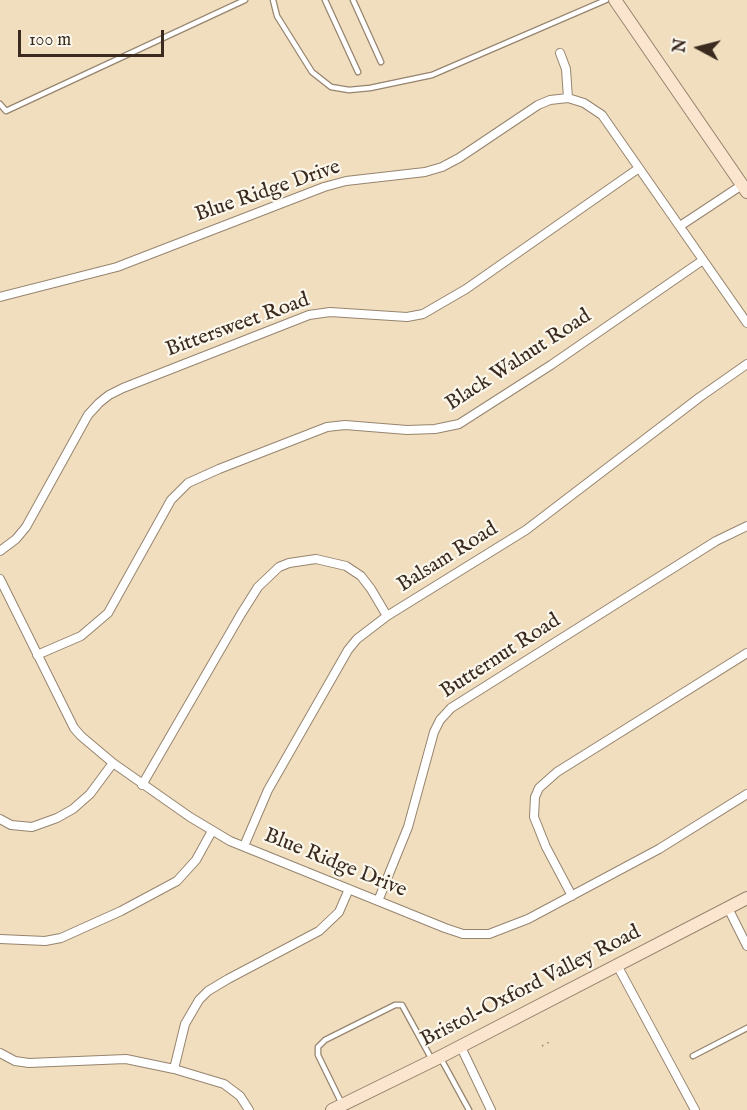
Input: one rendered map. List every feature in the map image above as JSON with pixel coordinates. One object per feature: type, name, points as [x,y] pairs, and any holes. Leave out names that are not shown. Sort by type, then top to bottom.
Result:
[{"type":"main road","points":[[615,0],[745,188]]},
{"type":"main road","name":"Bristol-Oxford Valley Road","points":[[337,1107],[436,1059],[747,898]]},
{"type":"street","points":[[560,53],[566,69],[568,98],[584,103],[602,115],[747,323]]},
{"type":"street","name":"Blue Ridge Drive","points":[[0,297],[117,267],[324,187],[425,172],[459,158],[538,105],[550,100],[568,98]]},
{"type":"street","name":"Bittersweet Road","points":[[0,551],[26,528],[88,415],[110,395],[309,315],[330,312],[407,317],[423,314],[466,289],[639,168]]},
{"type":"street","points":[[680,226],[745,188]]},
{"type":"street","name":"Black Walnut Road","points":[[37,656],[81,636],[108,613],[171,500],[188,483],[327,427],[352,425],[407,430],[435,429],[459,424],[533,377],[703,260]]},
{"type":"street","name":"Balsam Road","points":[[244,846],[268,790],[348,650],[357,639],[387,616],[526,530],[699,397],[747,364]]},
{"type":"street","name":"Butternut Road","points":[[378,901],[408,827],[434,732],[440,720],[451,708],[716,542],[747,526]]},
{"type":"street","points":[[142,784],[258,587],[279,567],[303,559],[316,559],[346,566],[361,576],[387,616]]},
{"type":"street","name":"Blue Ridge Drive","points":[[0,579],[74,728],[113,763],[212,831],[463,934],[489,934],[507,928],[572,896],[659,849],[747,794]]},
{"type":"street","points":[[572,896],[546,847],[534,817],[535,797],[539,788],[557,772],[747,652]]},
{"type":"street","points":[[0,819],[10,825],[32,828],[57,818],[73,809],[90,794],[113,763]]},
{"type":"street","points":[[0,939],[45,941],[62,938],[121,911],[185,874],[196,860],[212,831]]},
{"type":"street","points":[[174,1069],[185,1024],[198,1000],[228,979],[319,931],[339,912],[349,889]]},
{"type":"street","points":[[728,908],[747,946]]},
{"type":"street","points":[[617,965],[695,1110]]},
{"type":"street","points":[[460,1045],[491,1110]]},
{"type":"street","points":[[0,1053],[15,1061],[29,1063],[126,1059],[174,1069],[224,1084],[240,1096],[249,1110]]},
{"type":"lane","points":[[0,104],[6,111],[245,0]]},
{"type":"lane","points":[[273,0],[277,16],[312,72],[331,87],[349,90],[432,75],[606,0]]},
{"type":"lane","points":[[325,0],[358,72]]},
{"type":"lane","points":[[353,0],[381,62]]},
{"type":"lane","points":[[337,1107],[318,1055],[318,1047],[325,1040],[395,1005],[402,1005],[469,1110]]},
{"type":"lane","points":[[693,1056],[747,1028]]},
{"type":"path","points":[[542,1046],[551,1041]]}]
